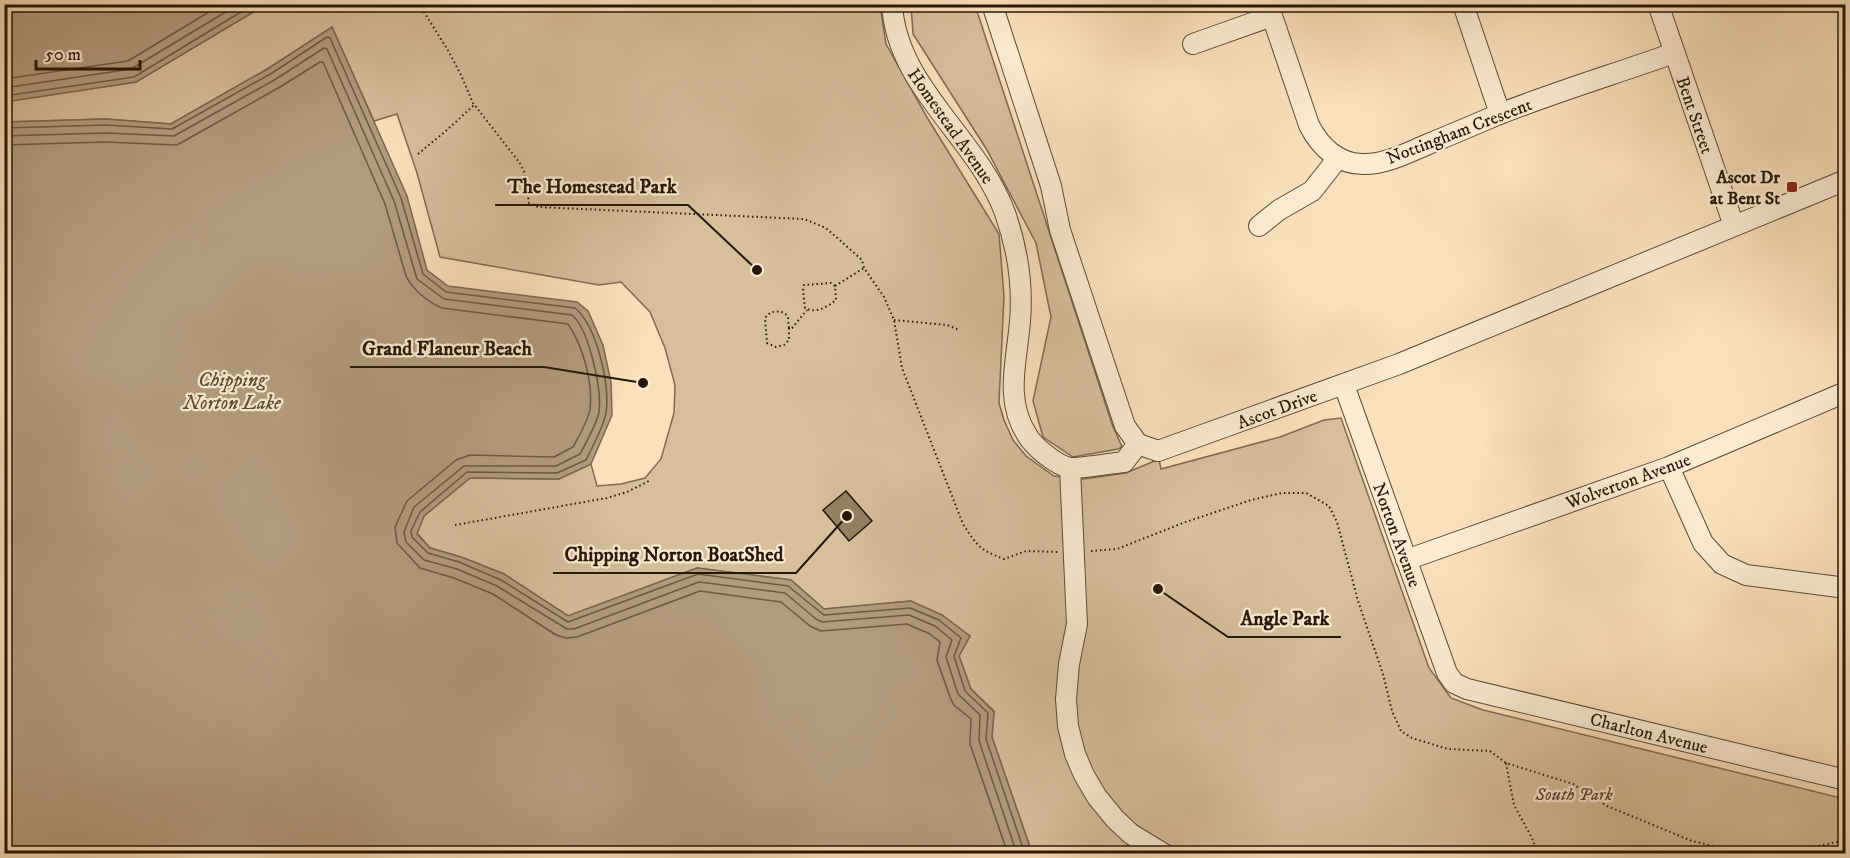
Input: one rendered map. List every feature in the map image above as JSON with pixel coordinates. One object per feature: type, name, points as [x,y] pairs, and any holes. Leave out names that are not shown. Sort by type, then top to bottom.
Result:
[{"type":"street","name":"Homestead Avenue","points":[[892,4],[896,36],[906,60],[919,82],[978,160],[993,185],[1005,213],[1019,269],[1021,295],[1013,370],[1013,398],[1016,412],[1028,438],[1043,453],[1070,468]]},
{"type":"street","points":[[992,4],[1052,186],[1060,230],[1125,426],[1138,444],[1124,462],[1070,468],[1077,624],[1069,664],[1066,699],[1068,726],[1075,754],[1097,797],[1114,819],[1131,834],[1164,854]]},
{"type":"street","points":[[1463,4],[1500,114]]},
{"type":"street","name":"Bent Street","points":[[1658,4],[1734,226]]},
{"type":"street","points":[[1193,44],[1270,10],[1309,125],[1316,139],[1338,158],[1312,191],[1279,210],[1259,226]]},
{"type":"street","name":"Nottingham Crescent","points":[[1338,158],[1352,163],[1382,162],[1500,114],[1674,53]]},
{"type":"street","name":"Ascot Drive","points":[[1138,444],[1158,452],[1344,385],[1845,180]]},
{"type":"street","name":"Norton Avenue","points":[[1344,385],[1447,673],[1454,683]]},
{"type":"street","name":"Wolverton Avenue","points":[[1406,560],[1669,467],[1845,392]]},
{"type":"street","points":[[1669,467],[1703,543],[1722,564],[1746,575],[1845,588]]},
{"type":"street","name":"Charlton Avenue","points":[[1454,683],[1467,689],[1845,780]]},
{"type":"path","points":[[418,154],[474,105]]},
{"type":"path","points":[[835,286],[864,268]]},
{"type":"path","points":[[789,328],[795,327],[807,310],[804,285],[831,283],[835,286]]},
{"type":"path","points":[[807,310],[825,308],[836,300],[835,286]]},
{"type":"path","points":[[772,312],[785,313],[789,328],[787,342],[780,347],[771,346],[765,340],[765,318],[772,312]]},
{"type":"path","points":[[894,320],[947,325],[959,330]]},
{"type":"path","points":[[455,525],[538,508],[607,498],[627,492],[649,481]]},
{"type":"path","points":[[1506,764],[1514,805],[1533,840],[1537,854]]},
{"type":"green space","name":"South Park","points":[[265,5],[880,5],[886,44],[928,119],[999,234],[1004,296],[999,403],[1013,440],[1026,456],[1054,476],[1083,479],[1126,473],[1159,459],[1161,469],[1280,437],[1324,420],[1341,418],[1429,668],[1451,698],[1483,710],[1845,799],[1845,853],[1032,853],[992,737],[994,711],[971,689],[959,656],[970,636],[911,601],[824,609],[791,580],[697,568],[568,616],[504,574],[430,548],[417,533],[424,516],[470,478],[559,479],[591,464],[597,486],[621,484],[645,478],[661,459],[674,413],[675,385],[665,348],[650,312],[621,282],[599,285],[440,257],[417,173],[397,114],[374,121],[332,27],[269,68],[171,124],[106,119],[5,122],[4,102],[136,82]]},
{"type":"green space","points":[[911,5],[975,5],[1112,424],[1122,447],[1118,449],[1073,457],[1043,437],[1033,401],[1051,317],[1036,243],[987,150],[913,34]]},
{"type":"water","points":[[4,5],[265,5],[136,82],[5,102]]},
{"type":"water","name":"Chipping Norton Lake","points":[[332,27],[407,196],[427,270],[448,286],[577,302],[588,311],[603,345],[611,382],[612,415],[591,464],[559,479],[470,478],[424,516],[417,534],[430,548],[504,574],[568,616],[697,568],[791,580],[824,609],[911,601],[942,615],[970,636],[959,656],[971,689],[994,712],[992,737],[1032,853],[5,853],[5,122],[106,119],[171,124],[269,68]]},
{"type":"building","points":[[846,491],[872,521],[849,541],[823,510]]},
{"type":"place","name":"Ascot Dr at Bent St","points":[[1792,187]]},
{"type":"place","name":"The Homestead Park","points":[[757,270]]},
{"type":"place","name":"Grand Flaneur Beach","points":[[643,383]]},
{"type":"place","name":"Chipping Norton BoatShed","points":[[847,516]]},
{"type":"place","name":"Angle Park","points":[[1158,589]]}]
